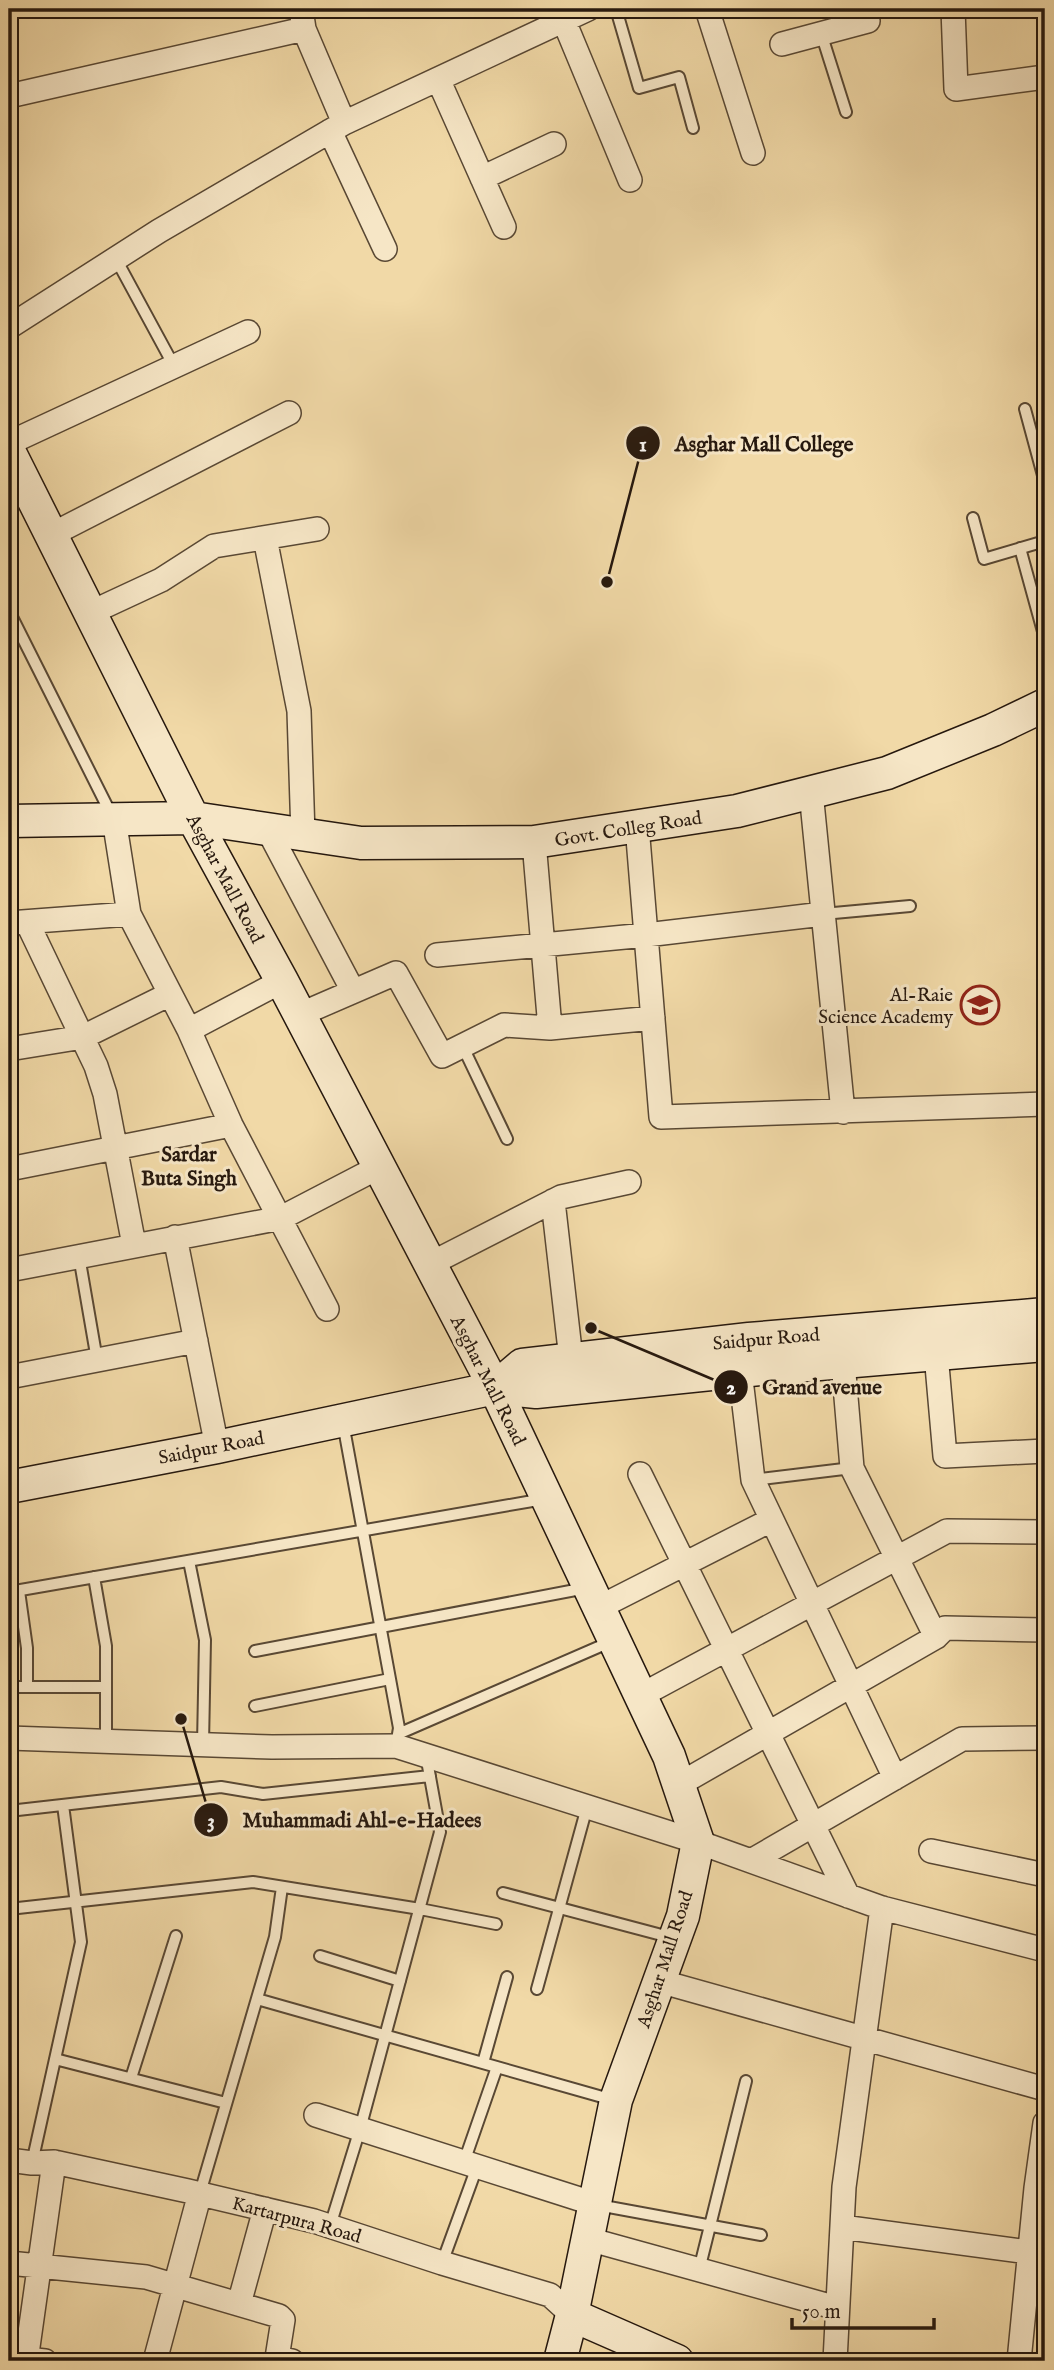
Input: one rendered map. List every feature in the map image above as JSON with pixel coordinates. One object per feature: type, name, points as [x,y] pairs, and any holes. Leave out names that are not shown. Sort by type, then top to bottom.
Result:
[{"type":"main road","name":"Asghar Mall Road","points":[[9,451],[193,818],[282,981],[495,1388],[669,1756],[698,1842],[683,1916],[616,2100],[560,2361]]},
{"type":"main road","name":"Govt. Colleg Road","points":[[9,821],[193,818],[361,843],[534,842],[737,811],[887,773],[993,730],[1045,705]]},
{"type":"main road","name":"Saidpur Road","points":[[495,1388],[522,1365],[749,1339],[1045,1314]]},
{"type":"main road","name":"Saidpur Road","points":[[9,1487],[217,1447],[495,1388],[536,1392],[740,1371],[1045,1345]]},
{"type":"main road","points":[[572,2315],[677,2361]]},
{"type":"street","points":[[9,327],[116,258],[337,127],[588,9]]},
{"type":"street","points":[[707,9],[753,153]]},
{"type":"street","points":[[782,44],[868,21],[865,9]]},
{"type":"street","points":[[953,9],[956,89],[1045,77]]},
{"type":"street","points":[[9,96],[303,19],[337,127],[385,249]]},
{"type":"street","points":[[565,20],[630,180]]},
{"type":"street","points":[[438,79],[504,227]]},
{"type":"street","points":[[482,178],[554,144]]},
{"type":"street","points":[[9,443],[248,332]]},
{"type":"street","points":[[51,535],[289,413]]},
{"type":"street","points":[[90,613],[162,580],[214,546],[317,529]]},
{"type":"street","points":[[265,538],[299,711],[303,835]]},
{"type":"street","points":[[811,792],[843,1112]]},
{"type":"street","points":[[114,819],[129,914],[188,1030],[231,1125],[327,1308]]},
{"type":"street","points":[[637,826],[661,1117],[1045,1104]]},
{"type":"street","points":[[268,830],[354,991]]},
{"type":"street","points":[[534,842],[550,1028]]},
{"type":"street","points":[[129,914],[14,917],[83,1037],[105,1094],[134,1245]]},
{"type":"street","points":[[437,955],[646,935],[823,914]]},
{"type":"street","points":[[299,1014],[396,973],[442,1056],[503,1025],[550,1028],[653,1018]]},
{"type":"street","points":[[188,1030],[282,981]]},
{"type":"street","points":[[9,1049],[83,1037],[170,994]]},
{"type":"street","points":[[9,1169],[116,1150],[231,1125]]},
{"type":"street","points":[[9,1270],[281,1218],[379,1167]]},
{"type":"street","points":[[430,1264],[561,1197],[629,1182]]},
{"type":"street","points":[[553,1201],[571,1359]]},
{"type":"street","points":[[175,1237],[217,1447]]},
{"type":"street","points":[[9,1377],[196,1341]]},
{"type":"street","points":[[936,1354],[945,1456],[1045,1451]]},
{"type":"street","points":[[842,1362],[852,1468],[936,1637]]},
{"type":"street","points":[[740,1371],[753,1480],[895,1778]]},
{"type":"street","points":[[640,1474],[848,1896]]},
{"type":"street","points":[[593,1598],[684,1564],[771,1520]]},
{"type":"street","points":[[640,1696],[947,1531],[1045,1532]]},
{"type":"street","points":[[678,1785],[936,1637],[945,1628],[1045,1630]]},
{"type":"street","points":[[9,1738],[272,1747],[397,1740],[428,1766],[587,1807],[698,1842],[883,1908],[1045,1950]]},
{"type":"street","points":[[751,1861],[962,1739],[1045,1738]]},
{"type":"street","points":[[931,1851],[1045,1875]]},
{"type":"street","points":[[835,2361],[844,2187],[883,1908]]},
{"type":"street","points":[[659,1981],[1045,2089]]},
{"type":"street","points":[[316,2115],[595,2204]]},
{"type":"street","points":[[1019,2361],[1038,2253],[1045,2123]]},
{"type":"street","name":"Kartarpura Road","points":[[9,2160],[43,2163],[200,2193],[330,2226],[550,2295],[572,2315]]},
{"type":"street","points":[[27,2360],[38,2267],[43,2163]]},
{"type":"street","points":[[155,2361],[200,2193]]},
{"type":"street","points":[[239,2304],[265,2209]]},
{"type":"street","points":[[842,2227],[1038,2253]]},
{"type":"street","points":[[588,2239],[838,2308]]},
{"type":"street","points":[[9,2263],[146,2277],[279,2316],[283,2320],[284,2360]]},
{"type":"lane","points":[[616,9],[639,88],[680,77],[693,128]]},
{"type":"lane","points":[[821,33],[846,112]]},
{"type":"lane","points":[[116,258],[174,366]]},
{"type":"lane","points":[[1025,409],[1045,483]]},
{"type":"lane","points":[[973,517],[984,559],[1045,541]]},
{"type":"lane","points":[[1020,548],[1045,639]]},
{"type":"lane","points":[[9,611],[114,819]]},
{"type":"lane","points":[[823,914],[910,906]]},
{"type":"lane","points":[[463,1045],[507,1139]]},
{"type":"lane","points":[[79,1256],[97,1360]]},
{"type":"lane","points":[[343,1420],[390,1679],[397,1740],[613,1640]]},
{"type":"lane","points":[[753,1480],[852,1468]]},
{"type":"lane","points":[[27,1688],[27,1648],[14,1591],[547,1498]]},
{"type":"lane","points":[[188,1561],[205,1640],[203,1744]]},
{"type":"lane","points":[[94,1577],[106,1646],[106,1741]]},
{"type":"lane","points":[[255,1651],[380,1627],[593,1598]]},
{"type":"lane","points":[[255,1706],[390,1679]]},
{"type":"lane","points":[[9,1687],[106,1687]]},
{"type":"lane","points":[[9,1811],[221,1787],[262,1794],[428,1766],[440,1832],[360,2129],[330,2226]]},
{"type":"lane","points":[[43,2163],[55,2059],[81,1942],[63,1805]]},
{"type":"lane","points":[[537,1989],[587,1807]]},
{"type":"lane","points":[[9,1909],[253,1882],[496,1924]]},
{"type":"lane","points":[[200,2193],[275,1937],[282,1887]]},
{"type":"lane","points":[[503,1893],[675,1938]]},
{"type":"lane","points":[[131,2078],[176,1936]]},
{"type":"lane","points":[[320,1956],[400,1981]]},
{"type":"lane","points":[[483,2063],[507,1977]]},
{"type":"lane","points":[[257,1999],[616,2100]]},
{"type":"lane","points":[[55,2059],[226,2103]]},
{"type":"lane","points":[[442,2263],[497,2067]]},
{"type":"lane","points":[[699,2270],[746,2081]]},
{"type":"lane","points":[[595,2204],[761,2235]]},
{"type":"place","name":"Asghar Mall College","points":[[607,582]]},
{"type":"place","name":"Al-Raie Science Academy","points":[[980,1005]]},
{"type":"place","name":"Grand avenue","points":[[591,1328]]},
{"type":"place","name":"Muhammadi Ahl-e-Hadees","points":[[181,1719]]},
{"type":"district","name":"Sardar Buta Singh","points":[[189,1166]]}]
